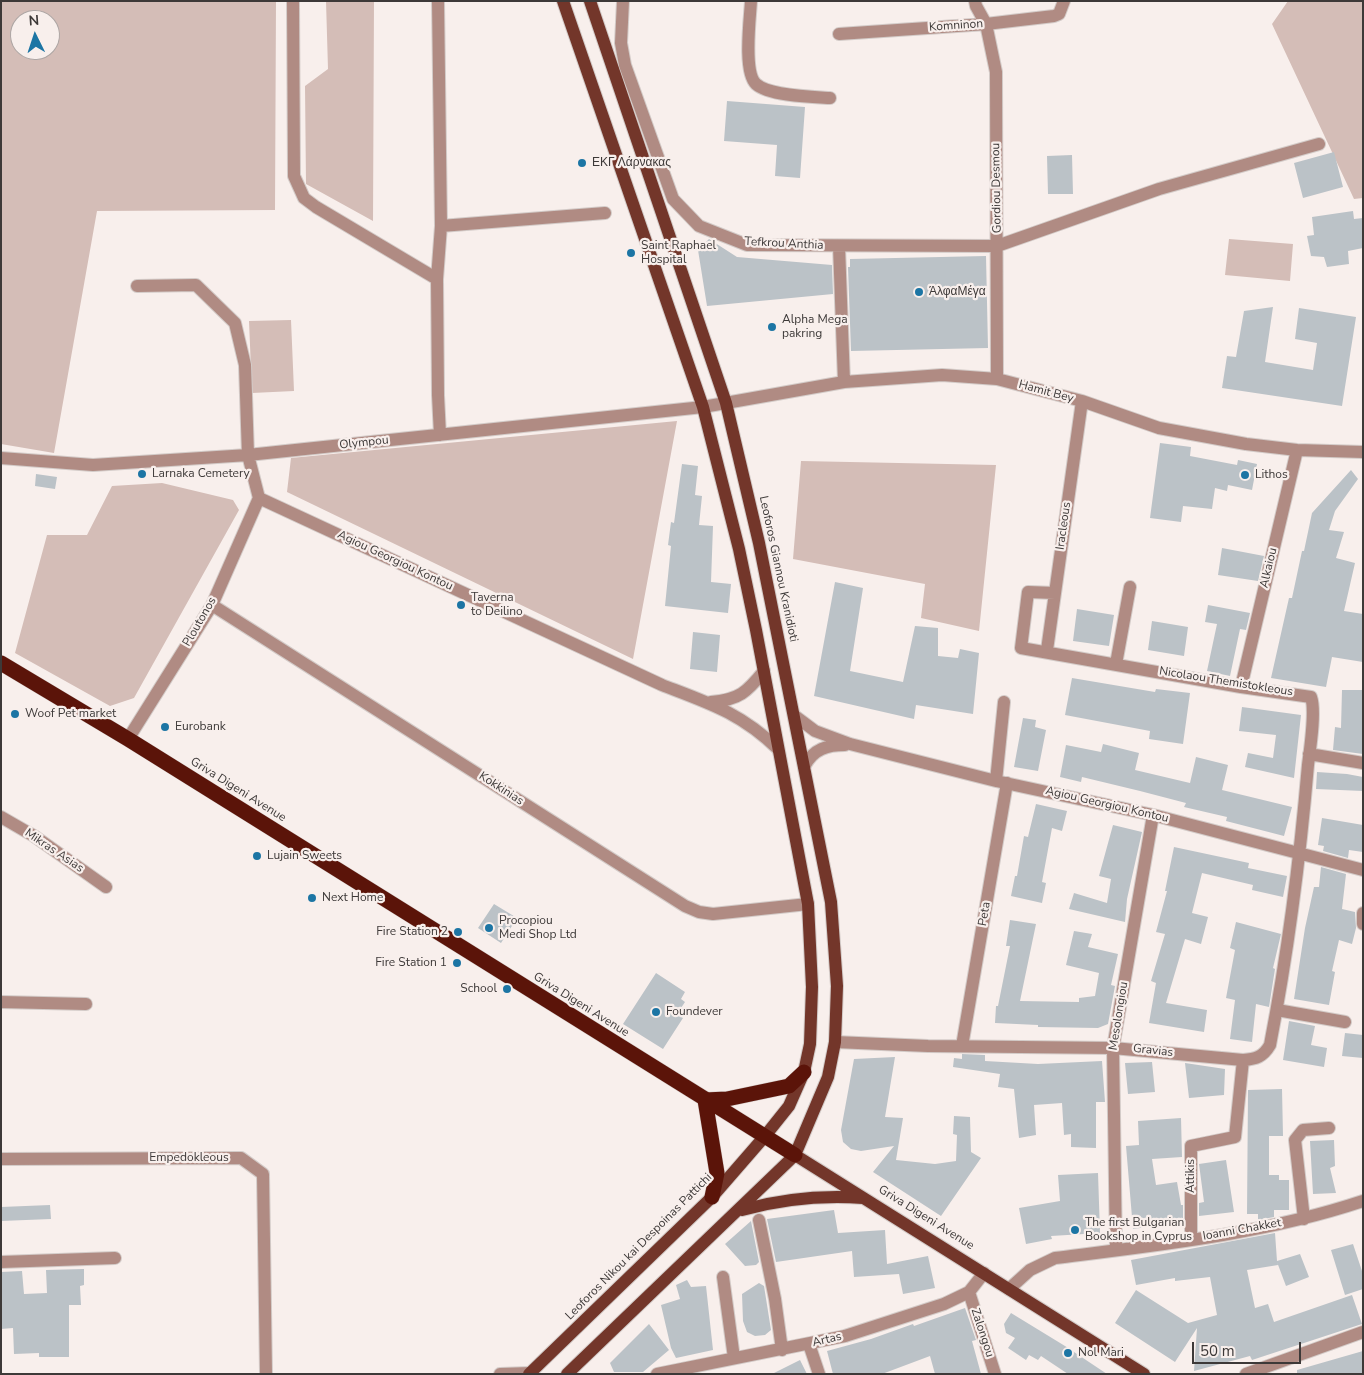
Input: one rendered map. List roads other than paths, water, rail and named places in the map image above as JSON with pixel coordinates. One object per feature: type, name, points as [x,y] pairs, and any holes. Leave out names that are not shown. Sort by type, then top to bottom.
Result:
[{"type":"highway","name":"Griva Digeni Avenue","points":[[1,663],[128,739],[795,1155]]},
{"type":"highway","points":[[712,1197],[717,1173],[705,1100],[728,1099],[790,1086],[804,1072]]},
{"type":"main road","points":[[563,1],[704,407],[739,549],[808,904],[812,987],[810,1044],[804,1072],[789,1106],[765,1136]]},
{"type":"main road","name":"Leoforos Giannou Kranidioti","points":[[590,1],[726,403],[759,543],[805,764],[835,929],[837,986],[835,1042],[828,1077],[795,1155]]},
{"type":"main road","name":"Leoforos Nikou kai Despoinas Pattichi","points":[[530,1373],[712,1197],[765,1136]]},
{"type":"main road","points":[[567,1374],[740,1210],[795,1155]]},
{"type":"main road","name":"Griva Digeni Avenue","points":[[795,1155],[1144,1374]]},
{"type":"main road","points":[[740,1210],[770,1202],[826,1196],[866,1198]]},
{"type":"street","points":[[293,1],[294,176],[298,188],[316,208],[437,280]]},
{"type":"street","points":[[438,1],[441,226],[437,280],[440,435]]},
{"type":"street","name":"Tefkrou Anthia","points":[[623,1],[622,43],[625,65],[673,200],[684,214],[699,226],[747,245],[998,246],[1159,189],[1319,144]]},
{"type":"street","points":[[751,1],[749,67],[756,84],[766,90],[830,98]]},
{"type":"street","name":"Gordiou Desmou","points":[[975,1],[986,24],[996,72],[997,379]]},
{"type":"street","name":"Komninon","points":[[839,34],[986,24],[1054,16],[1059,14],[1064,1]]},
{"type":"street","points":[[441,226],[605,213]]},
{"type":"street","points":[[839,246],[844,382]]},
{"type":"street","points":[[138,286],[196,285],[235,323],[245,365],[248,455],[259,498]]},
{"type":"street","name":"Hamit Bey","points":[[726,403],[844,382],[942,375],[997,379],[1082,401],[1159,428],[1246,444],[1297,450],[1363,452]]},
{"type":"street","name":"Iracleous","points":[[1046,650],[1082,401]]},
{"type":"street","name":"Olympou","points":[[1,458],[92,465],[248,455],[704,407],[726,403]]},
{"type":"street","name":"Alkaiou","points":[[1241,687],[1297,450]]},
{"type":"street","name":"Agiou Georgiou Kontou","points":[[259,498],[662,685],[708,702],[744,720],[778,749]]},
{"type":"street","name":"Ploutonos","points":[[128,739],[212,605],[259,498]]},
{"type":"street","points":[[1116,664],[1130,587]]},
{"type":"street","name":"Nicolaou Themistokleous","points":[[1055,593],[1028,592],[1021,648],[1046,650],[1241,687],[1310,697],[1312,706],[1309,754],[1300,853]]},
{"type":"street","name":"Kokkinias","points":[[212,605],[685,906],[699,912],[713,914],[808,904]]},
{"type":"street","name":"Agiou Georgiou Kontou","points":[[708,702],[729,701],[739,696],[764,671]]},
{"type":"street","name":"Peta","points":[[962,1046],[1001,782],[1004,702]]},
{"type":"street","name":"Agiou Georgiou Kontou","points":[[795,716],[815,731],[850,744],[1001,782],[1154,815],[1363,870]]},
{"type":"street","name":"Agiou Georgiou Kontou","points":[[805,764],[811,754],[824,747],[850,744]]},
{"type":"street","points":[[1309,754],[1363,763]]},
{"type":"street","name":"Mesolongiou","points":[[1116,1250],[1113,1048],[1154,815]]},
{"type":"street","name":"Mikras Asias","points":[[1,817],[34,836],[106,887]]},
{"type":"street","name":"Gravias","points":[[835,1042],[1113,1048],[1242,1060],[1256,1059],[1264,1055],[1270,1045],[1300,853]]},
{"type":"street","points":[[1363,914],[1363,924]]},
{"type":"street","points":[[1,1002],[86,1004]]},
{"type":"street","points":[[1276,1010],[1345,1022]]},
{"type":"street","name":"Attikis","points":[[1191,1239],[1191,1146],[1235,1137],[1242,1060]]},
{"type":"street","points":[[1304,1219],[1295,1140],[1303,1130],[1329,1128]]},
{"type":"street","name":"Empedokleous","points":[[1,1159],[241,1158],[262,1174],[266,1374]]},
{"type":"street","name":"Ioanni Chakket","points":[[1009,1289],[1030,1270],[1041,1263],[1056,1258],[1191,1239],[1304,1219],[1363,1201]]},
{"type":"street","points":[[759,1220],[775,1299],[782,1350]]},
{"type":"street","points":[[1,1262],[115,1258]]},
{"type":"street","name":"Artas","points":[[657,1374],[782,1350],[863,1330],[944,1304],[969,1292],[984,1274]]},
{"type":"street","points":[[723,1277],[734,1358]]},
{"type":"street","name":"Zalongou","points":[[969,1292],[995,1374]]},
{"type":"street","points":[[1246,1374],[1363,1332]]},
{"type":"street","points":[[809,1344],[819,1374]]},
{"type":"street","points":[[500,1374],[530,1373]]},
{"type":"place","name":"ΕΚΓ Λάρνακας","points":[[582,163]]},
{"type":"place","name":"Saint Raphael Hospital","points":[[631,253]]},
{"type":"place","name":"ΆλφαΜέγα","points":[[919,292]]},
{"type":"place","name":"Alpha Mega pakring","points":[[772,327]]},
{"type":"place","name":"Larnaka Cemetery","points":[[142,474]]},
{"type":"place","name":"Lithos","points":[[1245,475]]},
{"type":"place","name":"Taverna to Deilino","points":[[461,605]]},
{"type":"place","name":"Woof Pet market","points":[[15,714]]},
{"type":"place","name":"Eurobank","points":[[165,727]]},
{"type":"place","name":"Lujain Sweets","points":[[257,856]]},
{"type":"place","name":"Next Home","points":[[312,898]]},
{"type":"place","name":"Procopiou Medi Shop Ltd","points":[[489,928]]},
{"type":"place","name":"Fire Station 2","points":[[458,932]]},
{"type":"place","name":"Fire Station 1","points":[[457,963]]},
{"type":"place","name":"School","points":[[507,989]]},
{"type":"place","name":"Foundever","points":[[656,1012]]},
{"type":"place","name":"The first Bulgarian Bookshop in Cyprus","points":[[1075,1230]]},
{"type":"place","name":"Nol Mari","points":[[1068,1353]]}]
